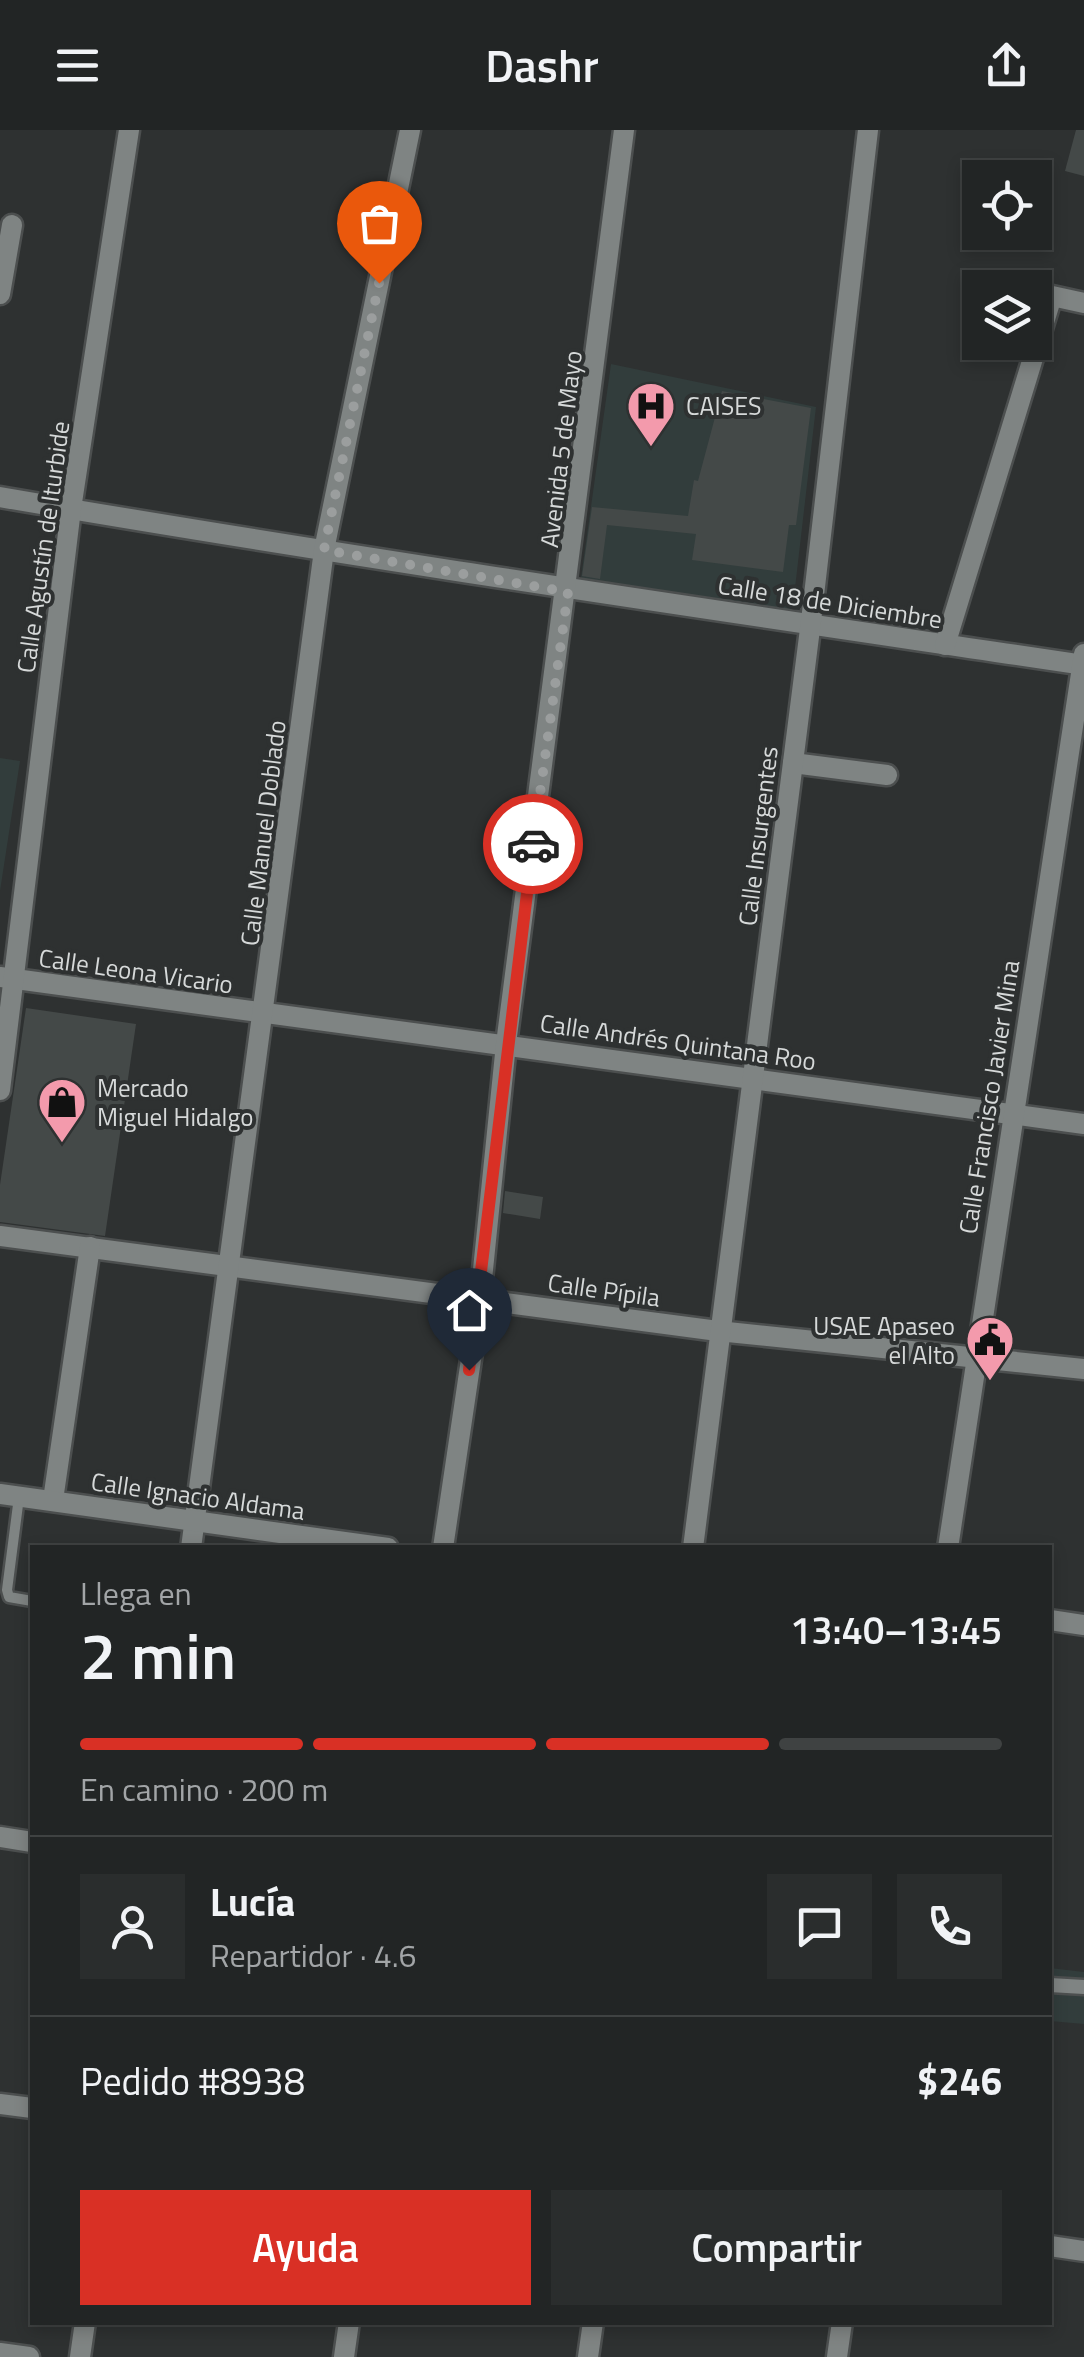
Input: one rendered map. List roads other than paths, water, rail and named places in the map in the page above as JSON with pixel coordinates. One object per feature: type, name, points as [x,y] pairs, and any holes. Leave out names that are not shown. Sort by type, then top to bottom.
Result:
[{"type":"street","name":"Calle Agustín de Iturbide","points":[[0,1090],[7,978],[71,509],[129,130]]},
{"type":"street","name":"Calle Manuel Doblado","points":[[191,1545],[324,550],[410,130]]},
{"type":"street","name":"Avenida 5 de Mayo","points":[[443,1545],[480,1298],[506,1044],[568,592],[624,130]]},
{"type":"street","name":"Calle Insurgentes","points":[[693,1545],[811,622],[868,130]]},
{"type":"street","points":[[0,294],[12,225]]},
{"type":"street","points":[[946,645],[1052,296],[1084,303]]},
{"type":"street","name":"Calle 18 de Diciembre","points":[[0,497],[568,592],[1083,661]]},
{"type":"street","name":"Calle Francisco Javier Mina","points":[[948,1545],[1083,661]]},
{"type":"street","points":[[793,763],[887,774]]},
{"type":"street","name":"Calle Leona Vicario","points":[[7,978],[264,1014]]},
{"type":"street","name":"Calle Andrés Quintana Roo","points":[[264,1014],[752,1076],[1084,1124]]},
{"type":"street","name":"Calle Pípila","points":[[0,1236],[718,1331],[1084,1368]]},
{"type":"street","points":[[54,1500],[90,1247]]},
{"type":"street","name":"Calle Ignacio Aldama","points":[[10,1495],[365,1545]]},
{"type":"street","points":[[1052,1620],[1084,1625]]},
{"type":"street","points":[[0,1838],[30,1842]]},
{"type":"street","points":[[1052,1985],[1084,1988]]},
{"type":"street","points":[[0,2104],[30,2108]]},
{"type":"street","points":[[1052,2246],[1084,2252]]},
{"type":"street","points":[[80,2357],[85,2325]]},
{"type":"street","points":[[344,2357],[349,2325]]},
{"type":"street","points":[[588,2357],[593,2325]]},
{"type":"street","points":[[837,2357],[842,2325]]},
{"type":"street","points":[[0,2353],[29,2357]]},
{"type":"lane","points":[[10,1495],[7,1590],[9,1597],[30,1600]]},
{"type":"place","name":"CAISES","points":[[651,448]]},
{"type":"place","name":"Mercado Miguel Hidalgo","points":[[62,1144]]},
{"type":"place","name":"USAE Apaseo el Alto","points":[[990,1382]]}]
